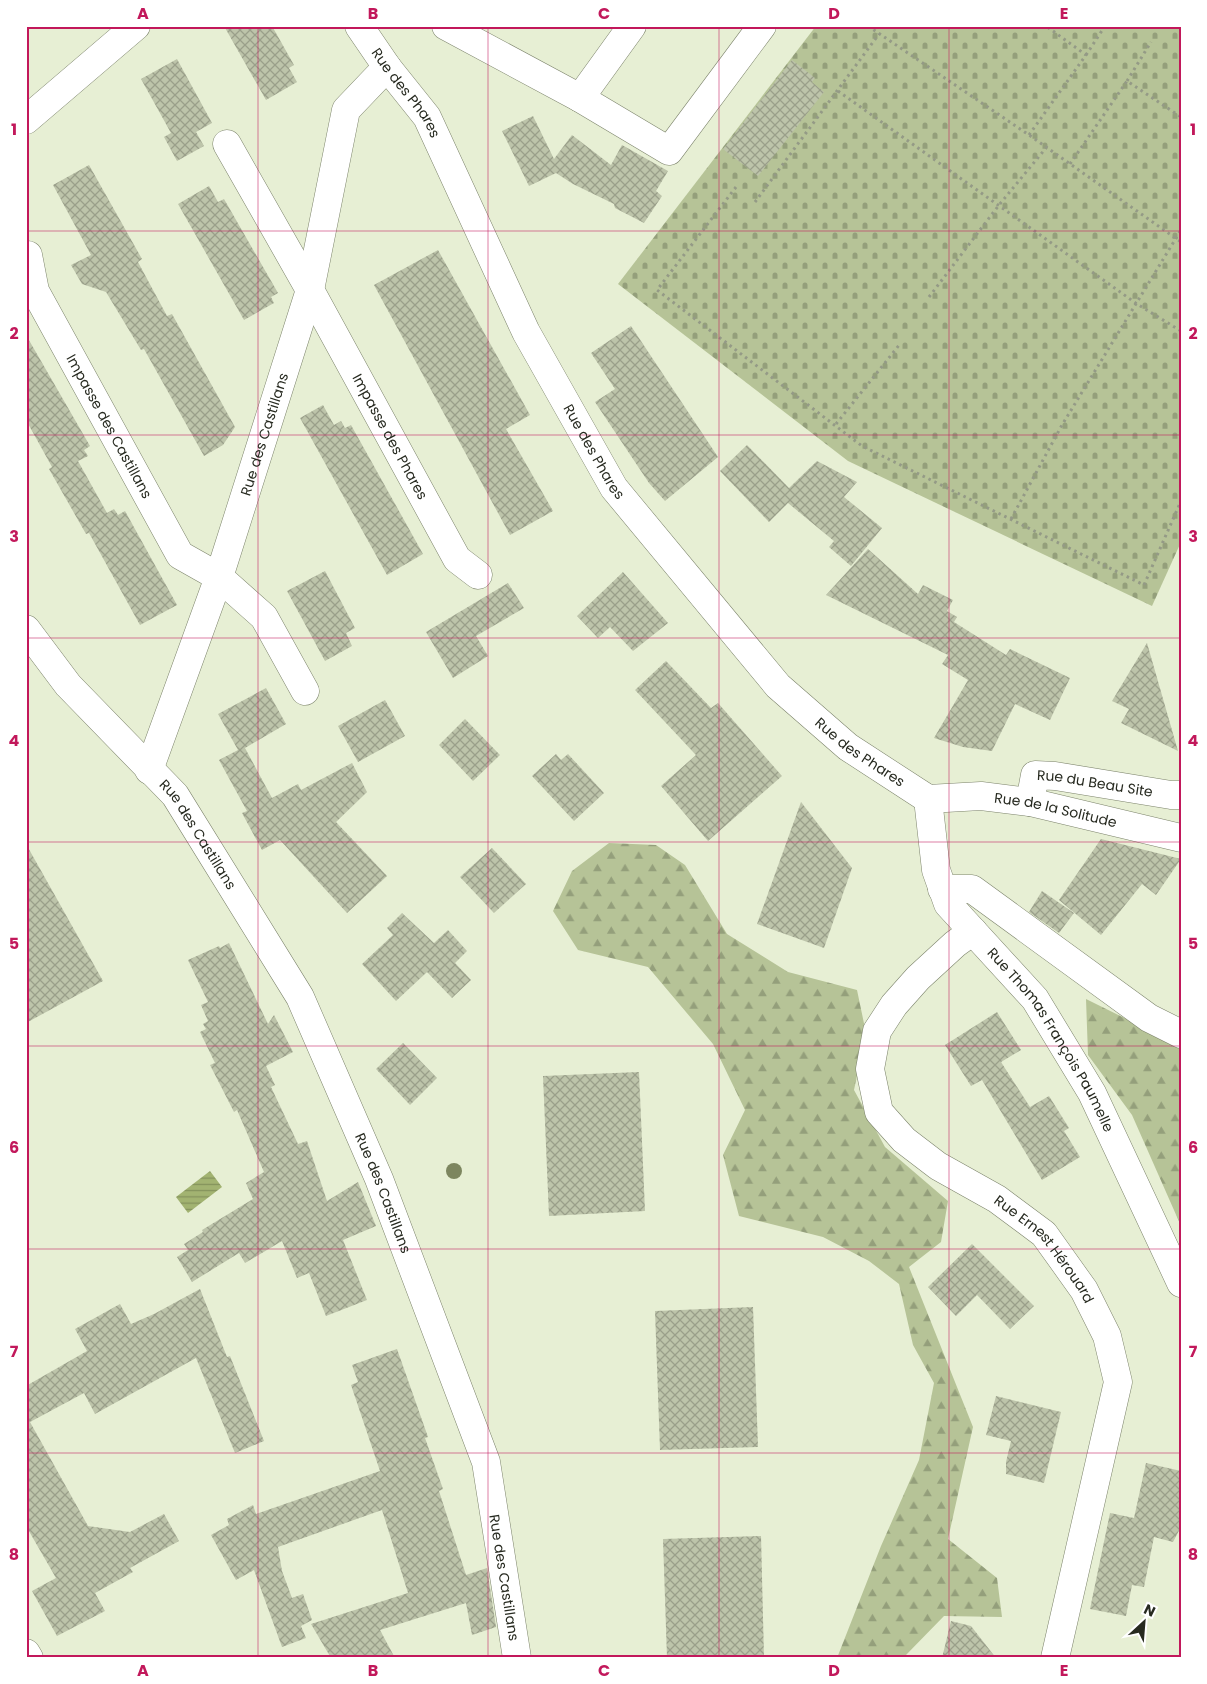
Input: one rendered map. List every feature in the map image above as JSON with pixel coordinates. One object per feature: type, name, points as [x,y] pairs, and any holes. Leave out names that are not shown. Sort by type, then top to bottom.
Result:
[{"type":"street","points":[[26,120],[136,26]]},
{"type":"street","name":"Rue des Phares","points":[[359,26],[387,67],[427,117],[526,332],[614,488],[778,686],[848,747],[928,799]]},
{"type":"street","points":[[446,26],[580,98],[669,151],[762,26]]},
{"type":"street","points":[[580,98],[632,26]]},
{"type":"street","name":"Rue des Castillans","points":[[149,770],[219,577],[310,290],[346,110],[387,67]]},
{"type":"street","points":[[227,144],[310,290]]},
{"type":"street","name":"Impasse des Castillans","points":[[28,255],[35,291],[180,554],[219,577]]},
{"type":"street","name":"Impasse des Phares","points":[[310,290],[457,559],[478,575]]},
{"type":"street","points":[[219,577],[264,617],[305,691]]},
{"type":"street","name":"Rue des Castillans","points":[[26,629],[68,685],[175,795],[300,997],[379,1179],[486,1462],[516,1658]]},
{"type":"street","name":"Rue du Beau Site","points":[[1030,802],[1036,775],[1055,776],[1170,796],[1181,795]]},
{"type":"street","name":"Rue de la Solitude","points":[[928,799],[981,796],[1030,802],[1181,838]]},
{"type":"street","name":"Rue Thomas François Paumelle","points":[[928,799],[936,870],[948,904],[1035,999],[1092,1093],[1181,1283]]},
{"type":"street","points":[[942,889],[972,889],[1150,1018],[1181,1034]]},
{"type":"street","name":"Rue Ernest Hérouard","points":[[973,930],[918,978],[894,1005],[877,1031],[870,1069],[879,1112],[904,1140],[938,1166],[997,1199],[1044,1234],[1084,1290],[1107,1336],[1118,1382],[1055,1658]]},
{"type":"street","points":[[26,1653],[29,1658]]},
{"type":"path","points":[[868,26],[1029,135],[1181,242]]},
{"type":"path","points":[[1046,26],[1086,54]]},
{"type":"path","points":[[1029,135],[1105,26]]},
{"type":"path","points":[[755,202],[879,34]]},
{"type":"path","points":[[1070,164],[1127,81],[1151,42]]},
{"type":"path","points":[[1127,81],[1181,117]]},
{"type":"path","points":[[838,91],[1137,304],[1181,331]]},
{"type":"path","points":[[929,297],[999,205],[1046,148]]},
{"type":"path","points":[[736,188],[657,290],[836,424],[862,446],[1144,585],[1181,501]]},
{"type":"path","points":[[1012,519],[1062,425],[1181,230]]},
{"type":"path","points":[[836,424],[900,344]]},
{"type":"green space","points":[[816,26],[1181,26],[1181,542],[1152,606],[848,461],[618,284]]},
{"type":"green space","points":[[609,843],[656,845],[685,865],[727,934],[788,972],[857,990],[866,1033],[854,1090],[885,1147],[948,1201],[941,1242],[909,1267],[973,1427],[948,1539],[997,1578],[1002,1617],[944,1616],[905,1658],[837,1658],[881,1546],[919,1460],[934,1383],[913,1345],[899,1284],[869,1261],[823,1237],[739,1216],[723,1155],[745,1110],[713,1044],[648,967],[578,950],[553,911],[572,871]]},
{"type":"green space","points":[[1086,999],[1181,1046],[1181,1226],[1132,1115],[1088,1055]]},
{"type":"shaded area","points":[[210,1171],[222,1187],[188,1213],[176,1197]]},
{"type":"building","points":[[224,26],[272,26],[294,65],[289,68],[297,82],[266,100]]},
{"type":"building","points":[[177,59],[212,123],[196,132],[204,146],[177,161],[164,137],[171,133],[141,79]]},
{"type":"building","points":[[792,60],[815,78],[812,82],[824,92],[758,176],[723,149]]},
{"type":"building","points":[[533,116],[554,159],[572,135],[611,165],[622,145],[668,171],[656,191],[662,196],[644,223],[615,208],[614,204],[573,184],[556,173],[529,186],[502,131]]},
{"type":"building","points":[[89,165],[142,259],[138,262],[167,316],[172,314],[235,427],[223,445],[204,456],[144,349],[141,350],[106,292],[82,284],[71,265],[91,255],[53,185]]},
{"type":"building","points":[[209,186],[218,202],[224,199],[278,293],[271,297],[274,303],[244,320],[178,204]]},
{"type":"building","points":[[438,250],[530,415],[506,429],[553,511],[510,535],[374,285]]},
{"type":"building","points":[[631,326],[718,457],[665,501],[649,483],[595,402],[615,389],[591,353]]},
{"type":"building","points":[[26,335],[90,446],[84,450],[88,456],[78,461],[107,513],[114,509],[118,515],[125,511],[177,605],[140,625],[89,533],[86,534],[49,469],[52,467],[26,420]]},
{"type":"building","points":[[323,405],[334,425],[341,421],[345,428],[351,425],[423,554],[387,575],[300,418]]},
{"type":"building","points":[[747,445],[789,488],[817,461],[857,482],[844,497],[882,528],[851,566],[829,547],[834,541],[788,503],[769,522],[720,471]]},
{"type":"building","points":[[868,549],[918,594],[923,585],[953,600],[947,611],[957,617],[954,622],[1006,655],[1010,649],[1070,678],[1050,720],[1015,704],[992,751],[963,747],[934,738],[968,680],[942,664],[948,655],[826,595]]},
{"type":"building","points":[[325,571],[355,628],[346,633],[352,646],[325,661],[287,591]]},
{"type":"building","points":[[623,572],[668,623],[633,651],[610,627],[598,638],[577,616]]},
{"type":"building","points":[[508,583],[524,608],[476,636],[488,656],[453,678],[426,632]]},
{"type":"building","points":[[1147,643],[1178,751],[1121,723],[1129,709],[1112,701]]},
{"type":"building","points":[[666,661],[711,708],[718,703],[782,776],[708,841],[661,786],[696,755],[635,690]]},
{"type":"building","points":[[266,688],[286,724],[245,748],[272,798],[298,784],[301,790],[352,763],[367,792],[336,822],[387,876],[347,913],[280,840],[262,850],[242,813],[247,811],[219,760],[238,750],[218,714]]},
{"type":"building","points":[[385,700],[405,736],[358,762],[338,726]]},
{"type":"building","points":[[465,719],[500,755],[473,781],[439,745]]},
{"type":"building","points":[[556,754],[561,760],[568,754],[604,793],[574,821],[532,776]]},
{"type":"building","points":[[801,802],[852,868],[824,948],[757,924]]},
{"type":"building","points":[[1101,839],[1181,859],[1156,895],[1142,884],[1101,935],[1059,900]]},
{"type":"building","points":[[26,844],[103,981],[26,1023]]},
{"type":"building","points":[[492,848],[526,884],[494,913],[460,877]]},
{"type":"building","points":[[1042,891],[1074,913],[1059,933],[1029,912]]},
{"type":"building","points":[[402,913],[434,943],[448,930],[467,951],[455,963],[471,980],[452,998],[427,972],[396,1001],[362,964],[393,935],[387,928]]},
{"type":"building","points":[[229,943],[268,1024],[274,1015],[293,1052],[266,1066],[275,1085],[271,1087],[298,1144],[307,1141],[327,1201],[358,1182],[376,1226],[343,1240],[367,1300],[326,1316],[309,1273],[297,1278],[282,1241],[245,1263],[239,1253],[192,1282],[177,1257],[188,1250],[184,1244],[203,1232],[202,1230],[253,1199],[246,1183],[264,1172],[237,1110],[234,1112],[210,1065],[215,1063],[200,1032],[206,1029],[203,1024],[208,1021],[201,1005],[208,1002],[188,960]]},
{"type":"building","points":[[997,1012],[1021,1050],[1001,1062],[1030,1107],[1049,1096],[1069,1128],[1064,1131],[1080,1157],[1042,1180],[982,1080],[971,1086],[945,1045]]},
{"type":"building","points":[[403,1043],[437,1078],[410,1105],[376,1069]]},
{"type":"building","points":[[639,1072],[645,1211],[549,1216],[543,1076]]},
{"type":"building","points":[[972,1244],[1034,1306],[1010,1329],[977,1295],[956,1316],[928,1287]]},
{"type":"building","points":[[200,1289],[227,1357],[230,1356],[264,1441],[235,1453],[196,1358],[95,1414],[84,1393],[30,1422],[88,1526],[130,1532],[164,1514],[179,1541],[130,1568],[133,1572],[95,1593],[105,1611],[57,1636],[32,1591],[56,1578],[26,1526],[26,1386],[87,1351],[75,1329],[120,1304],[131,1324]]},
{"type":"building","points":[[753,1307],[758,1447],[660,1450],[655,1311]]},
{"type":"building","points":[[397,1349],[428,1437],[425,1438],[443,1489],[439,1491],[466,1575],[487,1568],[496,1627],[472,1635],[466,1603],[380,1630],[395,1658],[331,1658],[311,1624],[408,1593],[382,1510],[278,1547],[282,1571],[292,1598],[303,1594],[312,1620],[301,1626],[306,1638],[282,1647],[254,1570],[236,1580],[211,1535],[229,1525],[227,1519],[253,1505],[256,1514],[380,1471],[351,1385],[358,1382],[352,1365]]},
{"type":"building","points":[[996,1396],[1061,1412],[1044,1483],[1006,1474],[1006,1462],[1011,1441],[986,1435]]},
{"type":"building","points":[[1146,1463],[1181,1471],[1181,1527],[1173,1542],[1154,1537],[1144,1587],[1132,1585],[1126,1616],[1090,1609],[1110,1513],[1134,1518]]},
{"type":"building","points":[[761,1536],[764,1658],[667,1658],[663,1539]]},
{"type":"building","points":[[951,1621],[971,1626],[996,1658],[942,1658]]}]
